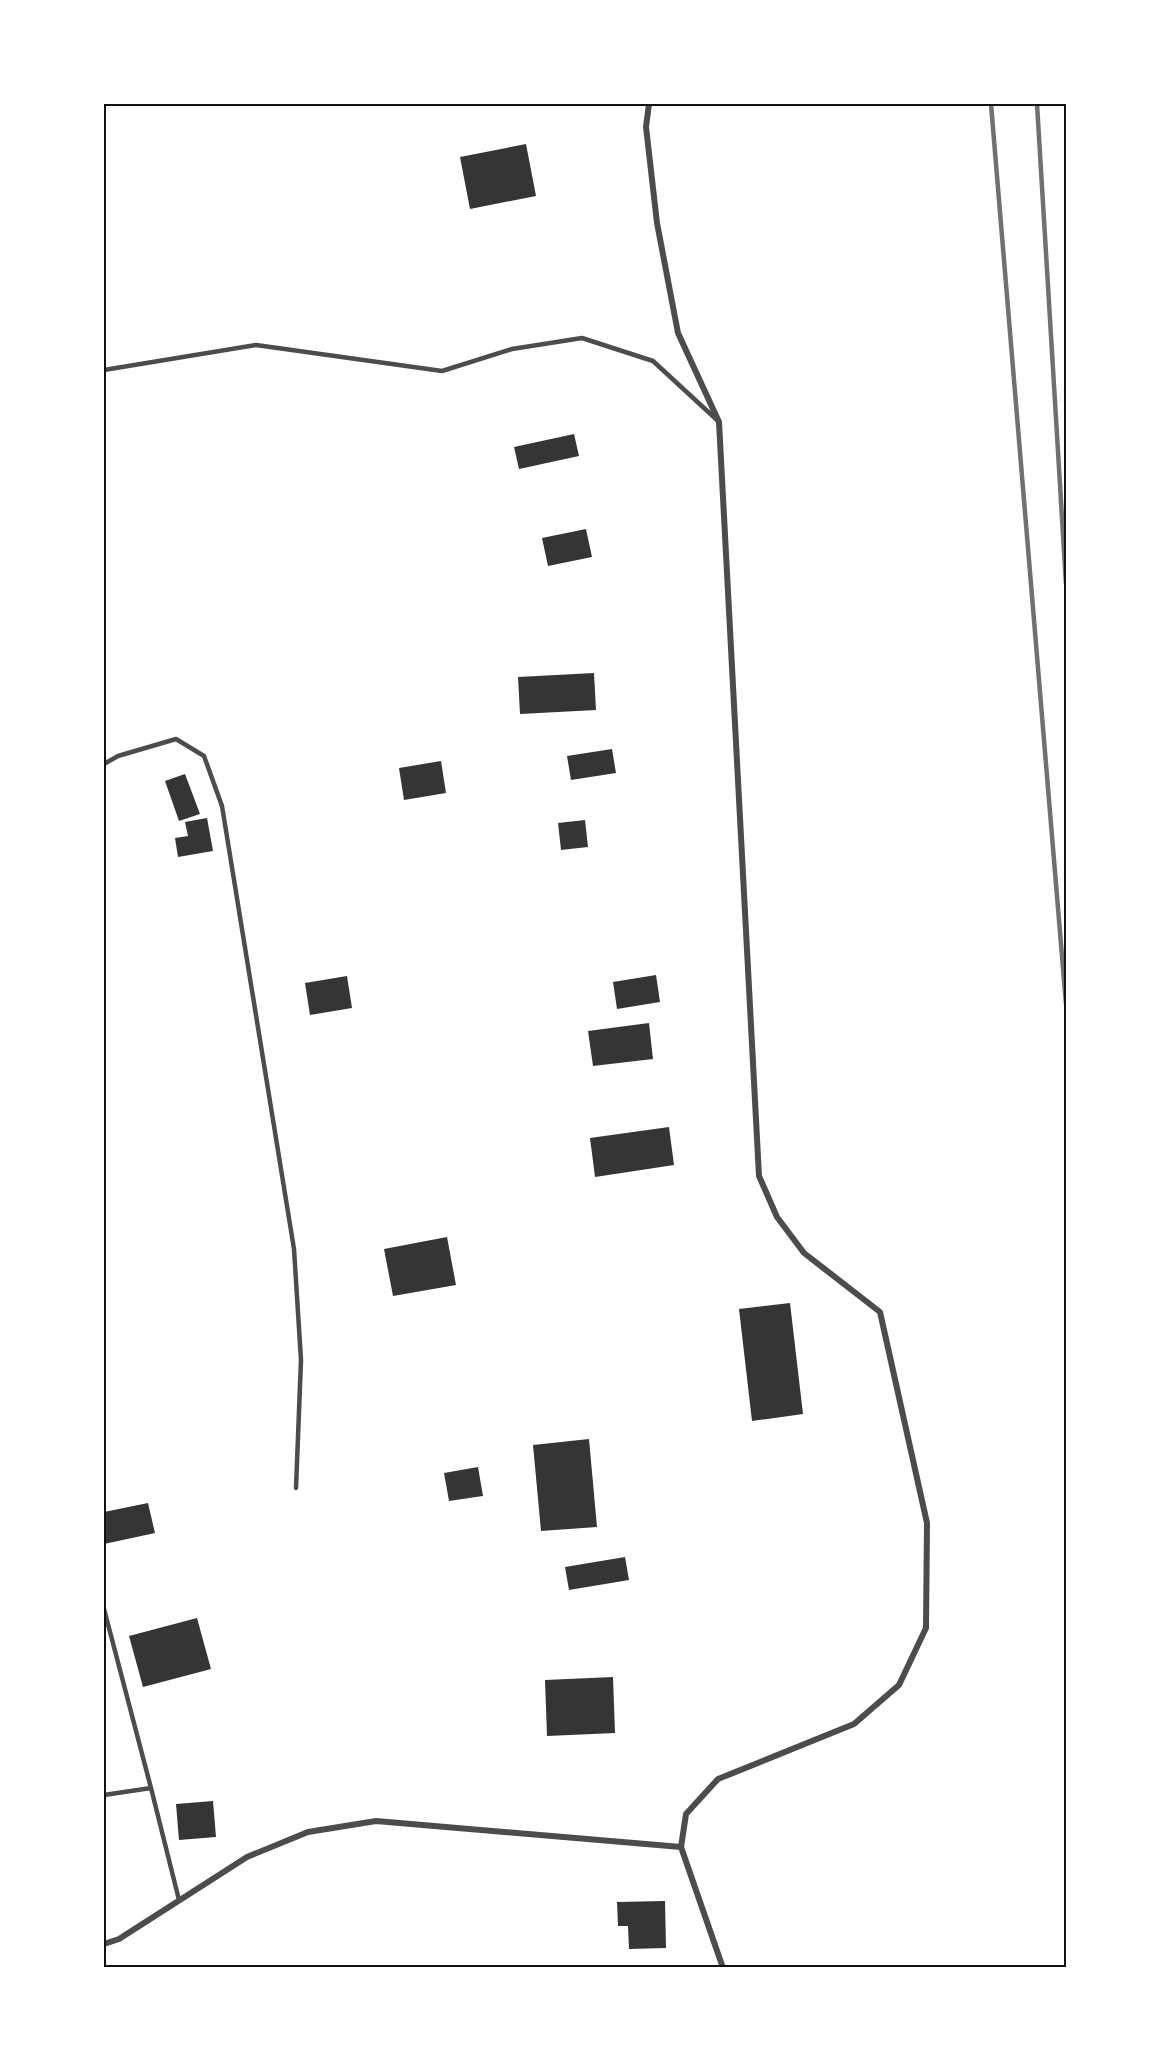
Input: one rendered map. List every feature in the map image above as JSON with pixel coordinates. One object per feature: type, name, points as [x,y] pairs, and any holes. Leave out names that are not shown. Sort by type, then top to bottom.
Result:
[{"type":"street","points":[[649,104],[646,128],[657,223],[678,333],[719,422],[759,1176],[777,1217],[804,1253],[880,1312],[927,1524],[926,1628],[899,1685],[854,1724],[718,1779],[686,1814],[681,1847],[723,1968]]},
{"type":"street","points":[[104,1944],[119,1939],[247,1857],[308,1832],[376,1821],[681,1847]]},
{"type":"lane","points":[[104,370],[256,345],[442,371],[512,349],[582,338],[652,361],[719,422]]},
{"type":"lane","points":[[104,764],[118,756],[176,739],[204,756],[222,806],[294,1249],[301,1360],[296,1488]]},
{"type":"lane","points":[[104,1609],[179,1900]]},
{"type":"lane","points":[[104,1795],[151,1788]]},
{"type":"building","points":[[526,144],[536,196],[470,209],[460,157]]},
{"type":"building","points":[[574,434],[579,456],[519,469],[514,447]]},
{"type":"building","points":[[586,529],[592,557],[548,566],[542,538]]},
{"type":"building","points":[[594,673],[596,710],[520,714],[518,677]]},
{"type":"building","points":[[612,749],[616,773],[571,780],[567,756]]},
{"type":"building","points":[[441,761],[446,793],[404,800],[399,768]]},
{"type":"building","points":[[185,774],[200,814],[179,821],[165,781]]},
{"type":"building","points":[[207,818],[213,851],[178,857],[175,838],[188,836],[185,822]]},
{"type":"building","points":[[585,820],[588,847],[561,850],[558,823]]},
{"type":"building","points":[[656,975],[660,1002],[617,1009],[613,982]]},
{"type":"building","points":[[347,976],[352,1008],[310,1015],[305,983]]},
{"type":"building","points":[[649,1023],[653,1059],[593,1066],[588,1031]]},
{"type":"building","points":[[669,1127],[674,1165],[595,1177],[590,1138]]},
{"type":"building","points":[[447,1237],[456,1285],[393,1296],[384,1249]]},
{"type":"building","points":[[790,1303],[803,1414],[752,1421],[739,1309]]},
{"type":"building","points":[[589,1439],[597,1527],[541,1531],[533,1445]]},
{"type":"building","points":[[478,1467],[483,1496],[449,1501],[444,1473]]},
{"type":"building","points":[[148,1503],[155,1533],[104,1544],[104,1512]]},
{"type":"building","points":[[625,1557],[629,1580],[569,1590],[565,1567]]},
{"type":"building","points":[[197,1618],[211,1669],[143,1687],[129,1636]]},
{"type":"building","points":[[613,1677],[615,1733],[547,1736],[545,1680]]},
{"type":"building","points":[[213,1801],[216,1837],[179,1840],[176,1804]]},
{"type":"building","points":[[665,1901],[666,1948],[629,1949],[628,1926],[618,1926],[617,1902]]},
{"type":"railway","points":[[991,104],[1066,1004]]},
{"type":"railway","points":[[1037,104],[1066,584]]}]
